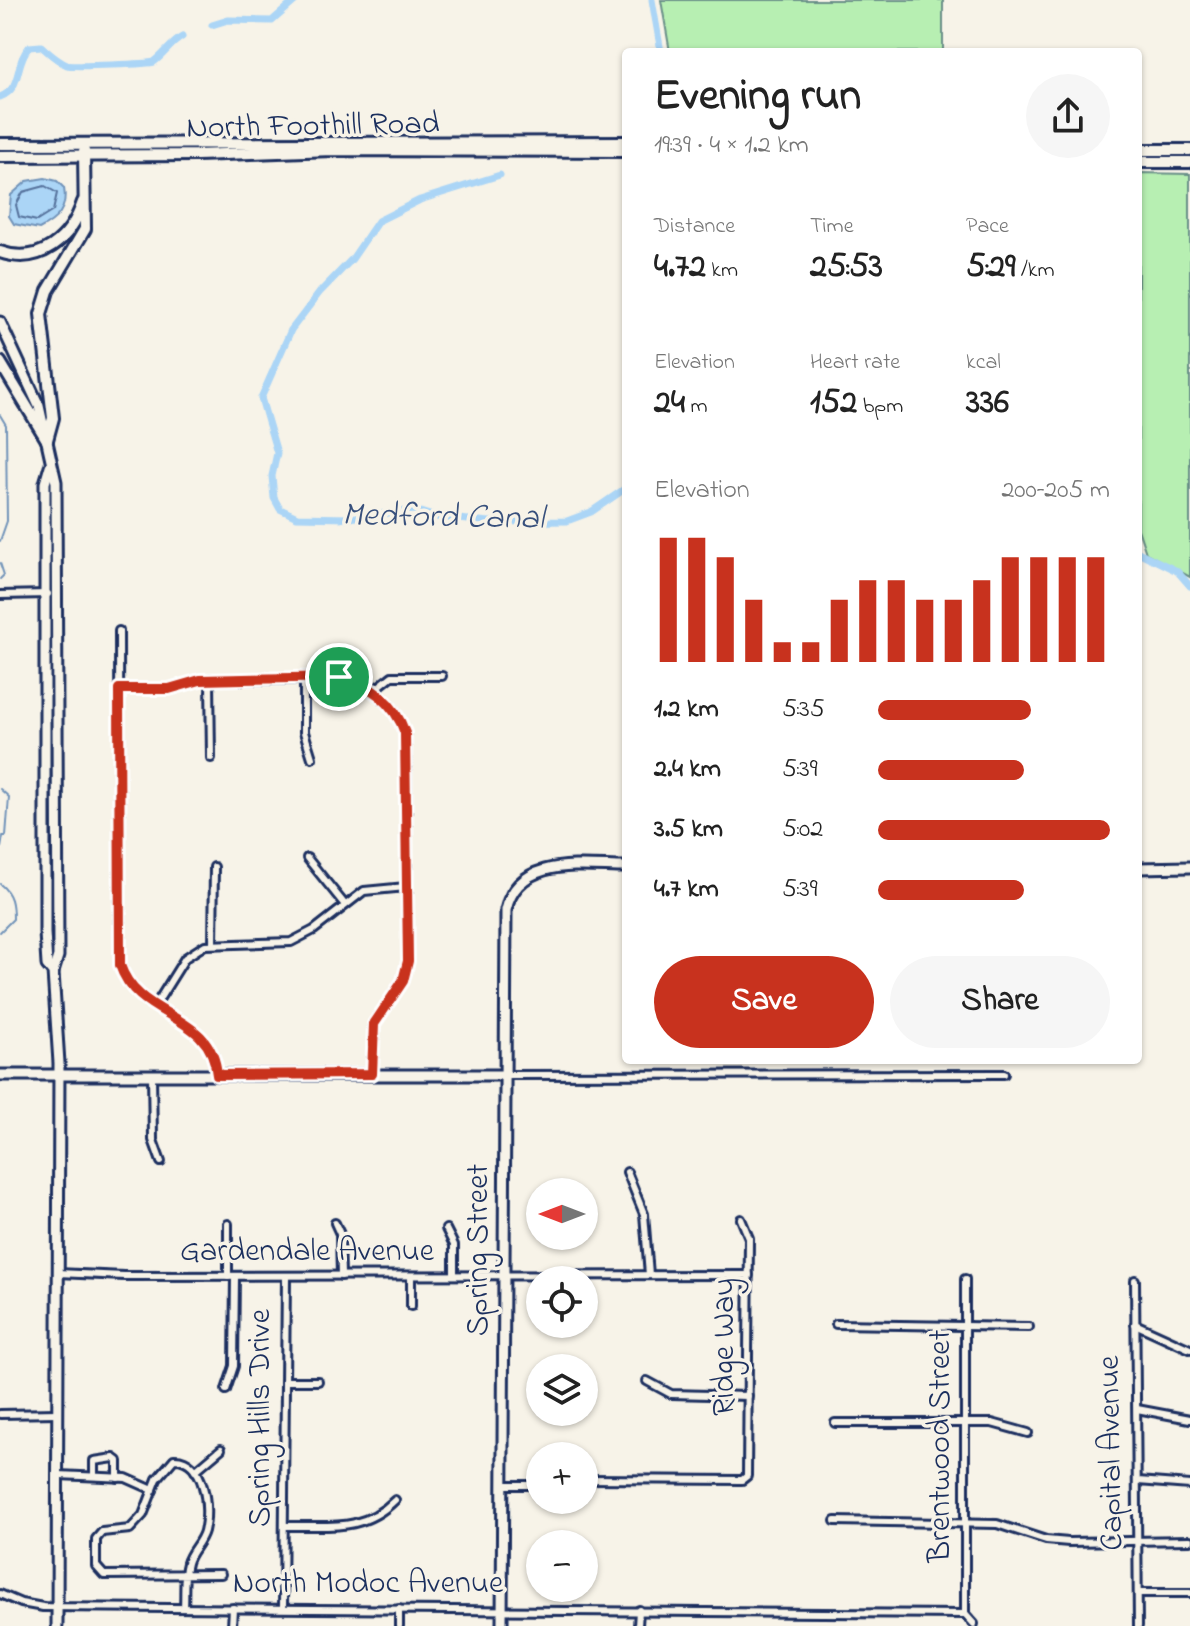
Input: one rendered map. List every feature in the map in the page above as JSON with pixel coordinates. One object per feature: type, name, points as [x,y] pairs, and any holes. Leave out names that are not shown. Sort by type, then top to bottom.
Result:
[{"type":"main road","name":"North Foothill Road","points":[[0,156],[84,150],[622,142]]},
{"type":"main road","name":"North Foothill Road","points":[[0,144],[84,150],[622,151]]},
{"type":"main road","points":[[47,440],[53,418],[41,314],[48,291],[85,229],[84,150]]},
{"type":"main road","points":[[1142,150],[1190,150]]},
{"type":"main road","points":[[1142,162],[1190,162]]},
{"type":"main road","points":[[0,252],[26,255],[52,247],[73,226],[84,196]]},
{"type":"main road","points":[[0,322],[33,390],[56,482],[58,956],[53,972],[59,1075],[57,1626]]},
{"type":"main road","points":[[0,362],[47,440]]},
{"type":"main road","points":[[50,466],[45,483],[45,933],[47,965],[53,972]]},
{"type":"main road","name":"Spring Street","points":[[502,1626],[506,910],[512,893],[522,880],[551,868],[622,867]]},
{"type":"main road","points":[[1142,868],[1190,867]]},
{"type":"main road","points":[[0,1075],[506,1075]]},
{"type":"street","points":[[0,595],[57,594]]},
{"type":"street","points":[[119,631],[118,952],[124,977],[131,989],[202,1036],[214,1053],[217,1075]]},
{"type":"street","points":[[373,691],[392,676],[442,676]]},
{"type":"street","points":[[304,677],[304,732],[312,758]]},
{"type":"street","points":[[119,689],[169,689],[210,679],[348,679],[373,691],[394,710],[405,733],[406,970],[374,1024],[372,1074]]},
{"type":"street","points":[[210,679],[211,758]]},
{"type":"street","points":[[307,858],[345,905]]},
{"type":"street","points":[[213,944],[214,867]]},
{"type":"street","points":[[155,1006],[185,958],[213,944],[291,942],[314,930],[345,905],[374,888],[406,887]]},
{"type":"street","points":[[152,1074],[153,1140],[161,1162]]},
{"type":"street","points":[[506,1075],[1004,1074]]},
{"type":"street","points":[[627,1172],[644,1214],[649,1275]]},
{"type":"street","name":"Ridge Way","points":[[598,1479],[742,1480],[747,1476],[749,1238],[741,1219]]},
{"type":"street","points":[[335,1223],[340,1234],[341,1276]]},
{"type":"street","points":[[226,1390],[234,1366],[228,1224]]},
{"type":"street","points":[[446,1229],[454,1245],[454,1275]]},
{"type":"street","name":"Gardendale Avenue","points":[[58,1273],[231,1276],[749,1275]]},
{"type":"street","name":"Spring Hills Drive","points":[[283,1608],[286,1276]]},
{"type":"street","points":[[411,1276],[411,1306]]},
{"type":"street","name":"Brentwood Street","points":[[965,1279],[965,1614]]},
{"type":"street","name":"Capital Avenue","points":[[1135,1280],[1138,1626]]},
{"type":"street","points":[[836,1324],[1029,1327]]},
{"type":"street","points":[[1135,1324],[1190,1349]]},
{"type":"street","points":[[285,1381],[318,1381]]},
{"type":"street","points":[[647,1381],[671,1394],[748,1396]]},
{"type":"street","points":[[1137,1409],[1190,1419]]},
{"type":"street","points":[[0,1414],[58,1413]]},
{"type":"street","points":[[835,1423],[1003,1424],[1028,1433]]},
{"type":"street","points":[[195,1471],[221,1449]]},
{"type":"street","points":[[94,1475],[94,1461],[114,1458],[118,1461],[118,1478]]},
{"type":"street","points":[[184,1607],[185,1573],[188,1559],[205,1529],[206,1490],[195,1471],[184,1461],[174,1459],[153,1490],[143,1515],[130,1529],[102,1532],[96,1539],[96,1566],[104,1575],[185,1573],[221,1574]]},
{"type":"street","points":[[58,1475],[118,1478],[153,1490]]},
{"type":"street","points":[[1138,1481],[1190,1485]]},
{"type":"street","points":[[504,1485],[526,1485]]},
{"type":"street","points":[[284,1526],[361,1523],[378,1516],[395,1500]]},
{"type":"street","points":[[835,1521],[997,1524],[1057,1541],[1116,1544],[1190,1540]]},
{"type":"street","points":[[1138,1593],[1190,1593]]},
{"type":"street","name":"North Modoc Avenue","points":[[0,1594],[31,1606],[58,1607],[965,1614]]},
{"type":"street","points":[[232,1626],[233,1608]]},
{"type":"street","points":[[399,1609],[399,1626]]},
{"type":"street","points":[[638,1626],[639,1610]]},
{"type":"street","points":[[776,1626],[778,1614]]},
{"type":"street","points":[[965,1614],[974,1624]]},
{"type":"green space","points":[[661,0],[943,0],[943,48],[669,48]]},
{"type":"green space","points":[[1142,173],[1190,174],[1190,577],[1146,553],[1142,541]]},
{"type":"water","points":[[45,178],[57,181],[64,188],[60,213],[39,229],[14,224],[9,216],[11,195],[27,181]]},
{"type":"waterway","name":"Medford Canal","points":[[212,25],[228,20],[272,21],[296,0]]},
{"type":"waterway","name":"Medford Canal","points":[[652,0],[660,48]]},
{"type":"waterway","name":"Medford Canal","points":[[0,97],[12,88],[29,47],[41,46],[67,65],[140,64],[154,62],[182,37]]},
{"type":"waterway","name":"Medford Canal","points":[[500,175],[420,200],[378,221],[352,259],[320,292],[291,330],[261,398],[277,453],[272,476],[274,498],[280,509],[297,517],[349,518],[414,510],[436,517],[490,522],[567,521],[591,512],[622,491]]},
{"type":"waterway","points":[[0,415],[6,425],[7,521],[0,541]]},
{"type":"waterway","name":"Medford Canal","points":[[1142,554],[1177,571],[1190,586]]},
{"type":"waterway","points":[[0,563],[4,575],[0,579]]},
{"type":"waterway","points":[[0,789],[9,797],[6,836],[3,836],[0,854]]},
{"type":"waterway","points":[[0,884],[7,892],[13,909],[13,919],[0,932]]},
{"type":"route","points":[[339,677],[361,684],[386,701],[405,733],[408,961],[403,981],[382,1007],[374,1024],[372,1074],[217,1075],[214,1053],[202,1036],[141,998],[131,989],[120,965],[119,689],[169,689],[200,680],[339,677]]}]
